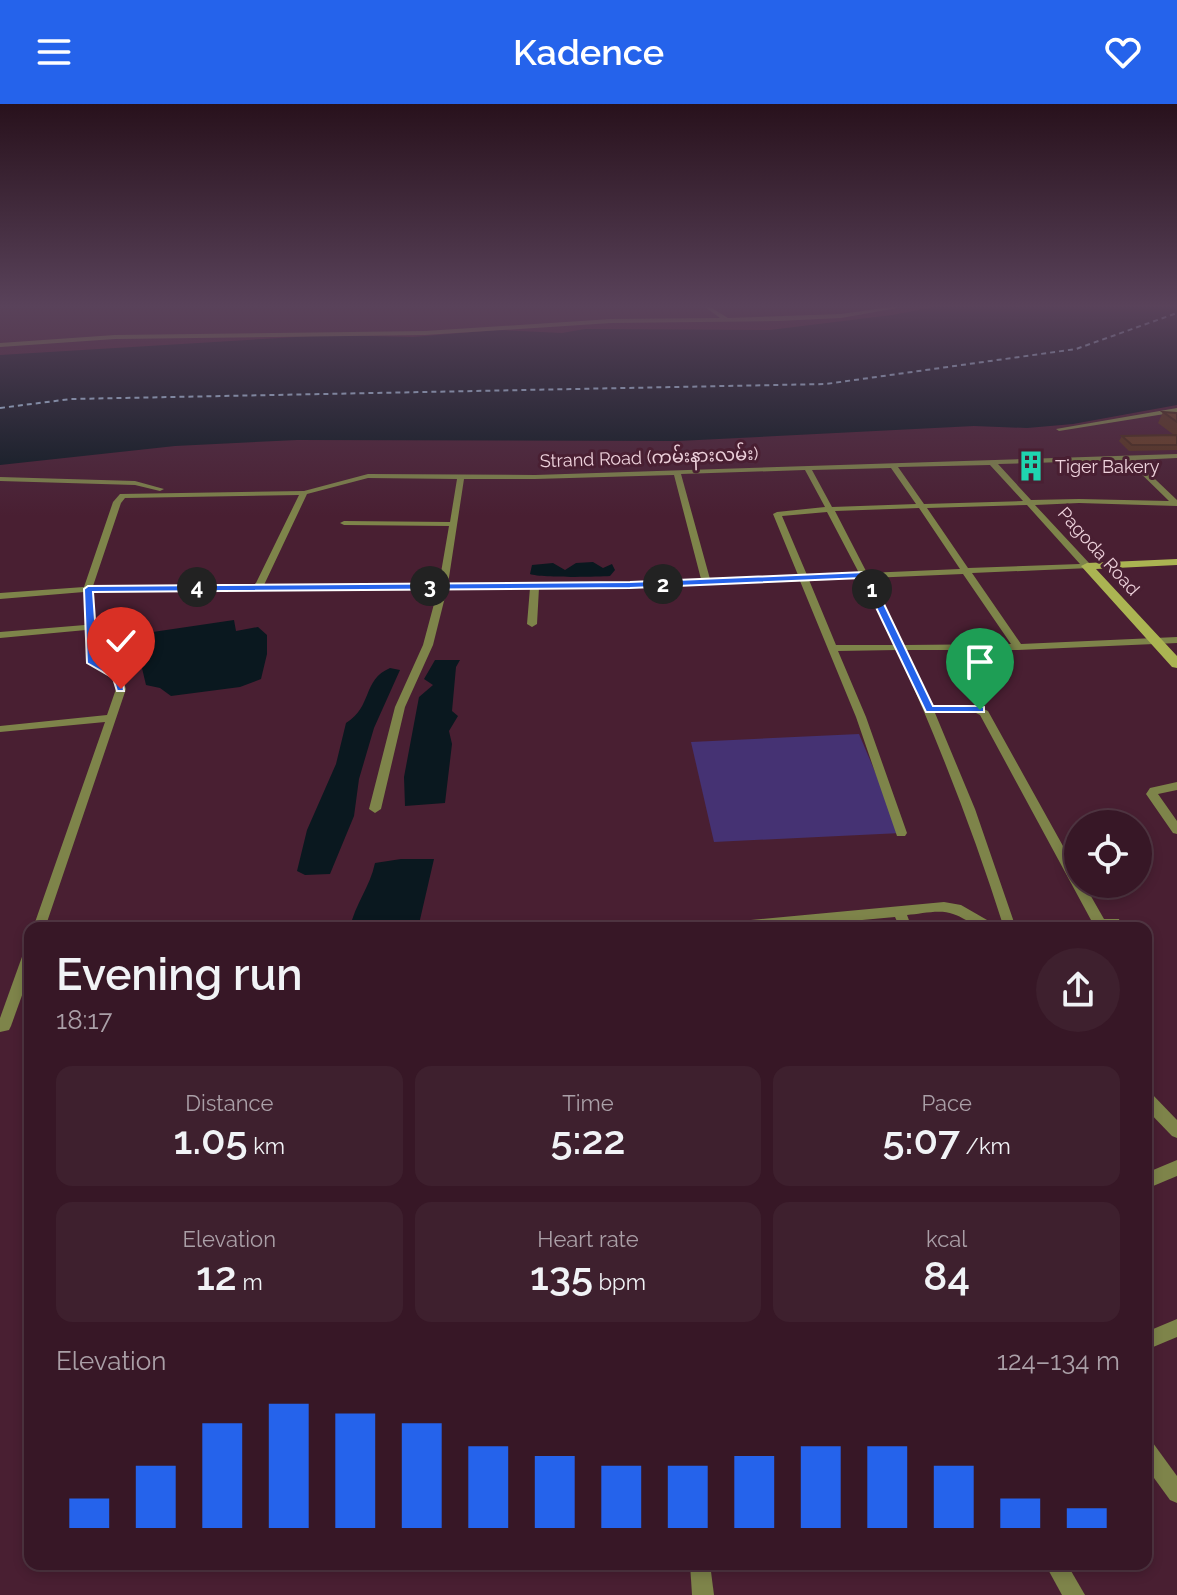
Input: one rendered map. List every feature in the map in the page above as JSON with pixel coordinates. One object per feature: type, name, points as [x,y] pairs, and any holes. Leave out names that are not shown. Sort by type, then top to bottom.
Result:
[{"type":"main road","points":[[1087,566],[1177,562]]},
{"type":"main road","name":"Pagoda Road","points":[[1087,566],[1177,664]]},
{"type":"street","points":[[1059,429],[1177,410]]},
{"type":"street","name":"Strand Road (ကမ်းနားလမ်း)","points":[[88,589],[117,502],[123,496],[304,493],[368,476],[677,473],[1177,456]]},
{"type":"street","points":[[1128,457],[1177,503]]},
{"type":"street","name":"Pagoda Road","points":[[993,463],[1087,566]]},
{"type":"street","points":[[894,466],[1018,647]]},
{"type":"street","points":[[808,469],[865,575],[930,710],[994,874],[1008,922]]},
{"type":"street","points":[[677,473],[706,582]]},
{"type":"street","points":[[375,809],[400,707],[428,645],[443,586],[461,477]]},
{"type":"street","points":[[0,479],[135,483],[179,494]]},
{"type":"street","points":[[259,586],[304,493]]},
{"type":"street","points":[[901,833],[861,717],[777,514],[831,509],[1030,502],[1177,503]]},
{"type":"street","points":[[344,523],[453,524]]},
{"type":"street","points":[[0,596],[88,589],[706,582],[1087,566]]},
{"type":"street","points":[[532,624],[535,586]]},
{"type":"street","points":[[41,922],[121,689],[118,676],[92,663],[88,589]]},
{"type":"street","points":[[0,635],[90,627]]},
{"type":"street","points":[[833,648],[1018,647],[1177,640]]},
{"type":"street","points":[[930,710],[977,709],[984,713],[1099,922]]},
{"type":"street","points":[[0,729],[110,718]]},
{"type":"street","points":[[1177,786],[1152,794],[1177,830]]},
{"type":"street","points":[[809,922],[950,907],[978,922]]},
{"type":"street","points":[[899,911],[904,922]]},
{"type":"street","points":[[0,1026],[4,1026],[24,972]]},
{"type":"street","points":[[1152,1104],[1177,1131]]},
{"type":"street","points":[[1152,1178],[1177,1168]]},
{"type":"street","points":[[1152,1338],[1177,1328]]},
{"type":"street","points":[[1152,1458],[1177,1493]]},
{"type":"street","points":[[701,1570],[703,1595]]},
{"type":"street","points":[[1059,1570],[1074,1595]]},
{"type":"shaded area","points":[[0,377],[1177,377],[1177,405],[1073,424],[1027,428],[974,426],[678,441],[297,440],[175,446],[0,465]]},
{"type":"shaded area","points":[[593,562],[603,568],[612,564],[615,570],[610,576],[530,574],[532,565],[553,563],[565,570],[576,563]]},
{"type":"shaded area","points":[[234,620],[236,631],[258,627],[267,635],[267,654],[261,679],[240,687],[171,696],[160,688],[146,685],[136,643],[146,633]]},
{"type":"shaded area","points":[[435,660],[460,660],[456,667],[452,711],[458,716],[449,731],[452,744],[445,803],[405,806],[404,777],[419,697],[433,685],[424,679]]},
{"type":"shaded area","points":[[390,668],[400,670],[374,728],[359,779],[354,816],[330,874],[305,875],[297,871],[307,830],[336,764],[346,723],[360,709],[375,679]]},
{"type":"shaded area","points":[[859,734],[901,833],[714,842],[691,742]]},
{"type":"shaded area","points":[[434,859],[419,922],[352,922],[375,863]]},
{"type":"building","points":[[1163,412],[1177,413],[1177,422]]},
{"type":"building","points":[[1176,435],[1177,445],[1132,445],[1122,436]]},
{"type":"ferry route","points":[[0,408],[71,399],[826,384],[879,377]]},
{"type":"place","name":"Tiger Bakery","points":[[1031,466]]},
{"type":"route","points":[[121,689],[118,676],[92,663],[88,589],[630,585],[865,575],[930,710],[980,710]]}]
